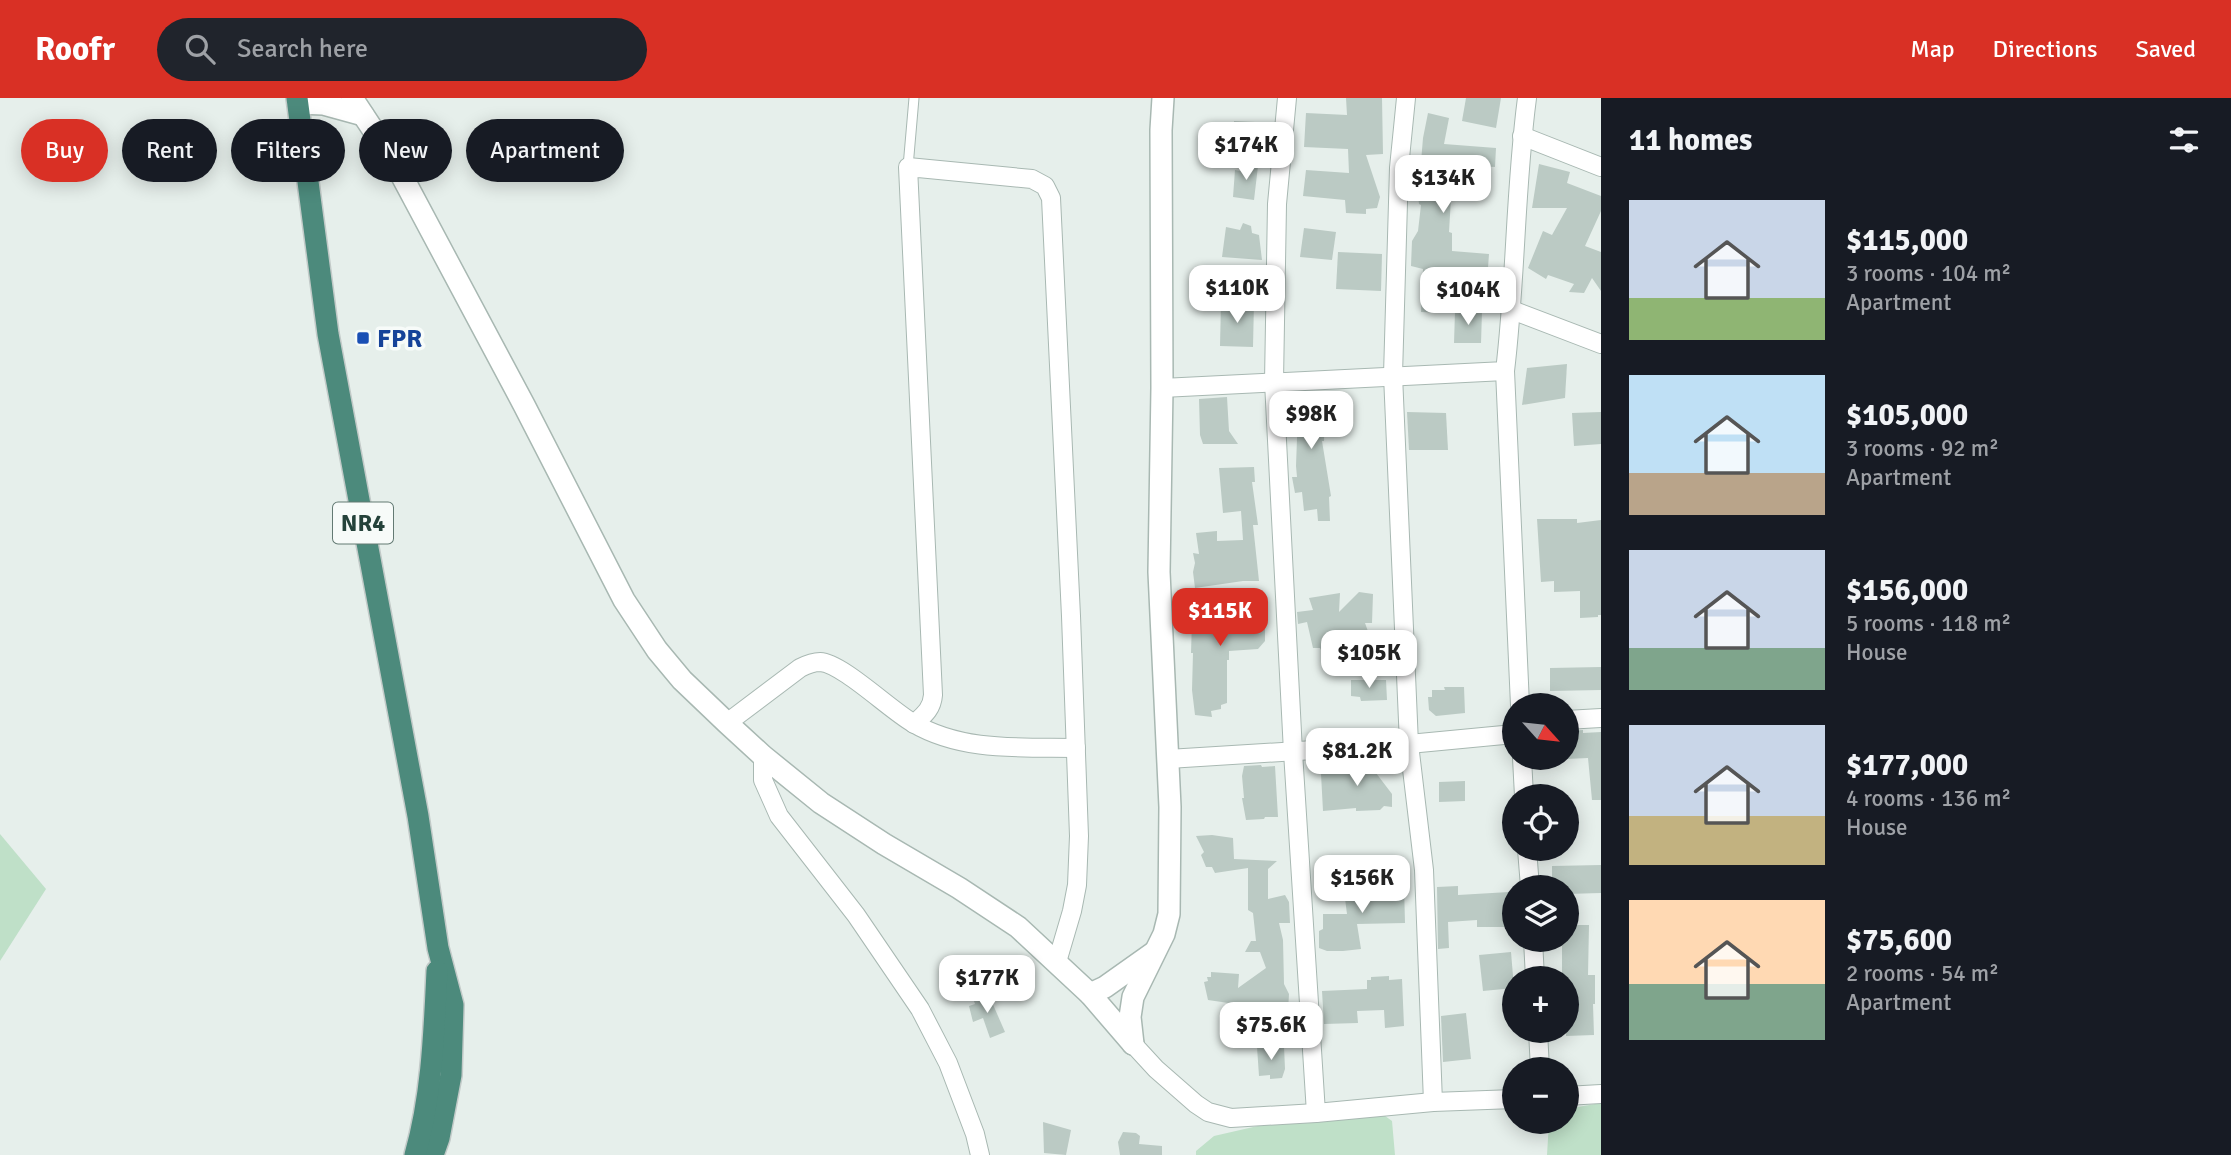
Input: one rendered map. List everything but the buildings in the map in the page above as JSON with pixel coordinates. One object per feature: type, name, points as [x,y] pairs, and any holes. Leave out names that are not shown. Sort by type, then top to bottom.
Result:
[{"type":"highway","name":"NR4","points":[[298,101],[328,334],[418,816],[438,948],[453,1005],[451,1075],[439,1138],[433,1155]]},
{"type":"highway","name":"NR4","points":[[415,1155],[431,1079],[438,948]]},
{"type":"street","points":[[1133,1044],[1130,1017],[1133,998],[1164,934],[1169,914],[1171,841],[1159,572],[1163,98]]},
{"type":"street","points":[[1287,98],[1277,204],[1274,382],[1293,752],[1316,1114]]},
{"type":"street","points":[[1406,98],[1398,168],[1393,375],[1409,744],[1424,870],[1433,1102]]},
{"type":"street","points":[[1519,693],[1505,370],[1513,310],[1522,136],[1527,98]]},
{"type":"street","points":[[298,101],[357,106],[395,163],[624,600],[657,650],[682,680],[800,787],[848,821],[1018,927],[1090,994],[1156,1069],[1208,1112],[1231,1118],[1316,1114],[1433,1102],[1502,1099]]},
{"type":"street","points":[[1522,136],[1601,167]]},
{"type":"street","points":[[914,724],[928,712],[933,695],[908,167],[1032,179],[1040,182],[1049,191],[1060,350],[1079,836],[1077,884],[1057,962]]},
{"type":"street","points":[[1513,310],[1601,344]]},
{"type":"street","points":[[1162,388],[1505,370]]},
{"type":"street","points":[[727,723],[800,668],[820,662],[836,667],[914,724],[947,739],[985,746],[1076,748]]},
{"type":"street","points":[[1579,719],[1601,718]]},
{"type":"street","points":[[1168,759],[1409,744],[1502,735]]},
{"type":"street","points":[[763,756],[763,780],[779,816],[856,915],[920,1009],[948,1063],[983,1155]]},
{"type":"street","points":[[1090,994],[1155,952]]},
{"type":"street","points":[[1579,1095],[1601,1094]]},
{"type":"lane","points":[[908,167],[914,98]]},
{"type":"green space","points":[[0,834],[46,889],[0,961]]},
{"type":"green space","points":[[1601,1103],[1601,1155],[1547,1155],[1548,1134],[1579,1134],[1579,1107]]},
{"type":"green space","points":[[1381,1113],[1392,1121],[1395,1155],[1196,1155],[1196,1151],[1214,1136],[1262,1125],[1310,1123]]},
{"type":"place","name":"FPR","points":[[363,338]]}]
